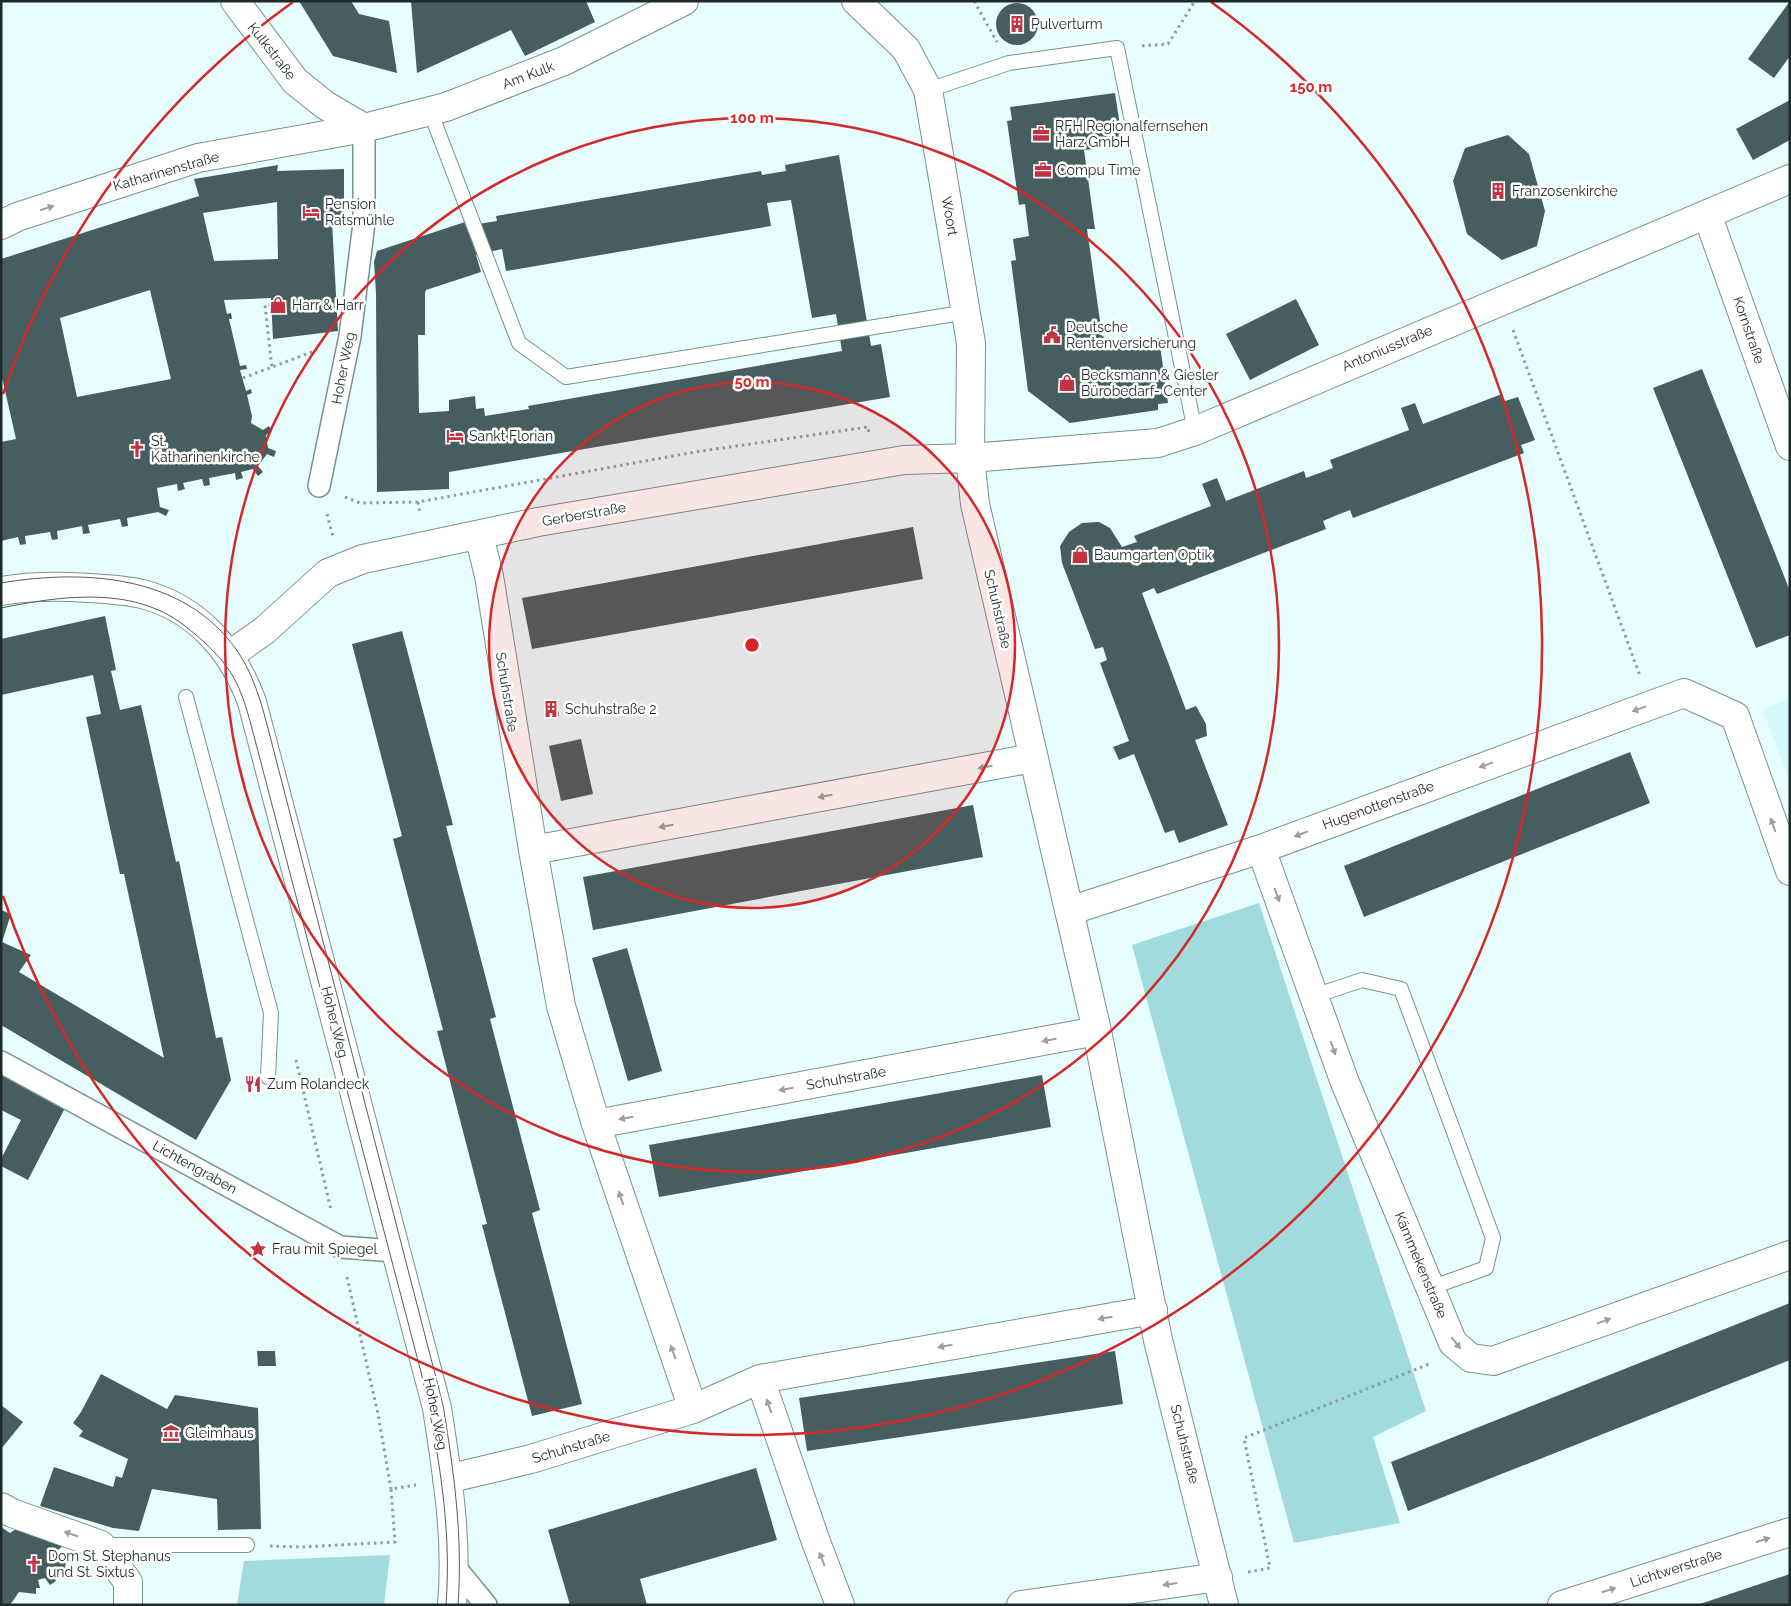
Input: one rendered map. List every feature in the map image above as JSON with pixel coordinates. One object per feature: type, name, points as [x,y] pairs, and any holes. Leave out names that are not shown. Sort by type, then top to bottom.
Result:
[{"type":"street","name":"Kulkstraße","points":[[235,1],[295,81],[325,105],[364,128]]},
{"type":"street","name":"Am Kulk","points":[[364,128],[446,107],[564,61],[684,1]]},
{"type":"street","name":"Woort","points":[[856,1],[906,49],[928,90],[971,344],[970,458]]},
{"type":"street","name":"Katharinenstraße","points":[[1,225],[198,158],[364,128]]},
{"type":"street","name":"Hoher Weg","points":[[319,486],[350,336],[364,223],[364,128]]},
{"type":"street","name":"Antoniusstraße","points":[[970,458],[1158,443],[1195,431],[1790,179]]},
{"type":"street","name":"Kornstraße","points":[[1706,214],[1790,446]]},
{"type":"street","name":"Gerberstraße","points":[[230,655],[266,630],[328,573],[363,558],[548,520],[881,463],[904,460],[970,458]]},
{"type":"street","name":"Schuhstraße","points":[[970,458],[979,520],[1097,1032],[1158,1340],[1224,1605]]},
{"type":"street","name":"Schuhstraße","points":[[479,534],[489,576],[560,1006],[596,1124],[693,1410]]},
{"type":"street","name":"Hoher Weg","points":[[1,592],[70,587],[128,591],[166,602],[207,629],[230,655],[245,683],[252,702],[394,1251],[435,1400],[447,1479],[453,1565],[452,1605]]},
{"type":"street","name":"Hugenottenstraße","points":[[1069,911],[1261,849],[1684,693],[1735,716],[1790,871]]},
{"type":"street","points":[[533,850],[1033,758]]},
{"type":"street","name":"Kämmekenstraße","points":[[1261,849],[1344,1080],[1454,1343],[1463,1351]]},
{"type":"street","name":"Schuhstraße","points":[[596,1124],[1097,1032]]},
{"type":"street","name":"Lichtengraben","points":[[1,1062],[340,1246],[394,1251]]},
{"type":"street","points":[[1463,1351],[1471,1358],[1493,1361],[1790,1255]]},
{"type":"street","name":"Schuhstraße","points":[[447,1479],[531,1459],[693,1410],[760,1379],[1153,1310]]},
{"type":"street","points":[[760,1379],[816,1542],[840,1605]]},
{"type":"street","points":[[1,1507],[12,1513],[101,1545],[128,1582],[128,1605]]},
{"type":"street","name":"Lichtwerstraße","points":[[1562,1605],[1790,1532]]},
{"type":"street","points":[[453,1565],[486,1605]]},
{"type":"street","points":[[1021,1605],[1218,1577]]},
{"type":"lane","points":[[928,90],[1009,63],[1117,48],[1195,431]]},
{"type":"lane","points":[[430,111],[519,343],[566,378],[967,312]]},
{"type":"lane","points":[[186,697],[271,1013],[268,1077]]},
{"type":"lane","points":[[1314,996],[1362,980],[1401,989],[1493,1238],[1486,1268],[1430,1288]]},
{"type":"lane","points":[[101,1545],[247,1545]]},
{"type":"path","points":[[974,1],[1009,63]]},
{"type":"path","points":[[1117,48],[1168,44],[1195,1]]},
{"type":"path","points":[[1501,300],[1651,704]]},
{"type":"path","points":[[271,305],[265,305],[272,369]]},
{"type":"path","points":[[243,378],[272,369],[350,336]]},
{"type":"path","points":[[319,486],[360,504],[418,502],[695,452],[868,427]]},
{"type":"path","points":[[319,486],[341,566]]},
{"type":"path","points":[[1218,1577],[1270,1568],[1244,1438],[1463,1351]]},
{"type":"path","points":[[247,1545],[302,1547],[394,1542],[390,1489],[447,1479]]},
{"type":"shaded area","points":[[1790,698],[1790,781],[1762,709]]},
{"type":"shaded area","points":[[1259,903],[1426,1411],[1373,1437],[1400,1523],[1294,1543],[1132,945]]},
{"type":"shaded area","points":[[390,1555],[384,1605],[237,1605],[244,1561]]},
{"type":"building","points":[[299,1],[351,1],[359,14],[389,21],[397,73],[333,56]]},
{"type":"building","points":[[411,1],[586,1],[595,22],[525,56],[511,30],[417,73]]},
{"type":"building","points":[[1790,1],[1790,56],[1774,78],[1748,59]]},
{"type":"building","name":"Pulverturm","points":[[1017,3],[1032,9],[1038,24],[1032,39],[1017,45],[1002,39],[996,24],[1002,9]]},
{"type":"building","points":[[1115,93],[1123,146],[1084,150],[1095,229],[1087,229],[1100,321],[1093,329],[1112,343],[1159,338],[1168,403],[1158,404],[1158,410],[1070,423],[1028,391],[1011,261],[1016,260],[1013,239],[1029,236],[1025,204],[1019,205],[1007,121],[1012,120],[1010,107]]},
{"type":"building","points":[[1790,100],[1790,140],[1753,160],[1736,129]]},
{"type":"building","name":"Franzosenkirche","points":[[1508,135],[1529,154],[1545,211],[1537,246],[1502,260],[1467,234],[1453,181],[1465,148]]},
{"type":"building","points":[[839,155],[871,346],[881,344],[890,397],[449,472],[449,489],[377,492],[376,293],[374,262],[377,251],[465,222],[466,226],[497,221],[496,216],[761,171],[762,175],[786,171],[785,165]],"holes":[[[791,200],[812,318],[836,314],[842,351],[528,406],[529,409],[485,416],[484,408],[476,409],[475,396],[449,400],[449,411],[419,413],[418,335],[425,335],[426,290],[481,272],[476,255],[502,249],[506,271],[771,226],[767,203]]]},
{"type":"building","points":[[278,165],[277,171],[344,169],[344,222],[332,222],[338,331],[273,339],[271,298],[224,300],[227,314],[231,313],[232,319],[229,319],[240,366],[246,365],[247,369],[240,370],[246,391],[251,389],[252,393],[247,395],[252,416],[251,423],[263,430],[269,426],[272,431],[266,435],[268,448],[276,451],[274,457],[267,454],[258,466],[263,472],[258,476],[253,469],[241,472],[243,478],[236,480],[235,473],[209,478],[210,485],[204,486],[202,479],[183,483],[185,489],[178,491],[177,484],[157,488],[160,507],[169,510],[166,516],[158,512],[127,518],[128,526],[122,527],[120,519],[88,525],[90,533],[83,534],[82,526],[57,531],[58,539],[52,540],[50,532],[25,536],[26,544],[20,545],[18,537],[1,541],[1,442],[16,439],[1,373],[1,259],[199,196],[194,179]],"holes":[[[277,202],[278,259],[214,261],[203,213]],[[150,290],[171,379],[77,397],[60,318]]]},
{"type":"building","points":[[1296,299],[1319,345],[1250,380],[1226,334]]},
{"type":"building","points":[[1702,369],[1790,591],[1790,635],[1756,648],[1653,388]]},
{"type":"building","points":[[1502,394],[1505,401],[1518,397],[1535,440],[1521,445],[1524,453],[1353,518],[1350,510],[1323,521],[1326,529],[1157,594],[1154,588],[1142,593],[1186,710],[1196,706],[1206,724],[1207,736],[1195,740],[1228,825],[1179,843],[1174,830],[1165,833],[1134,754],[1119,760],[1113,747],[1129,741],[1100,663],[1107,660],[1103,647],[1095,649],[1062,563],[1060,546],[1069,532],[1082,523],[1099,522],[1110,528],[1122,547],[1137,542],[1134,536],[1211,506],[1202,484],[1217,478],[1226,501],[1304,471],[1306,478],[1333,468],[1330,460],[1409,430],[1401,408],[1415,403],[1423,424]]},
{"type":"building","points":[[913,527],[923,579],[532,649],[522,598]]},
{"type":"building","points":[[105,616],[116,670],[111,671],[120,710],[141,705],[176,862],[179,861],[216,1038],[222,1037],[231,1080],[196,1140],[1,1025],[1,910],[11,914],[2,942],[31,955],[19,972],[164,1058],[124,874],[120,874],[86,717],[101,714],[93,675],[1,695],[1,639]]},
{"type":"building","points":[[402,631],[453,825],[446,826],[496,1017],[490,1019],[540,1210],[532,1213],[582,1404],[532,1416],[482,1225],[487,1224],[437,1031],[443,1030],[393,839],[402,836],[352,644]]},
{"type":"building","name":"Schuhstraße 2","points":[[556,699],[559,716],[546,718],[544,701]]},
{"type":"building","points":[[581,739],[593,794],[561,801],[549,746]]},
{"type":"building","points":[[1630,752],[1650,803],[1364,917],[1344,866]]},
{"type":"building","points":[[973,805],[983,857],[593,930],[583,877]]},
{"type":"building","points":[[627,948],[662,1071],[628,1081],[592,958]]},
{"type":"building","points":[[1,1073],[66,1106],[28,1180],[1,1166],[1,1159],[21,1120],[1,1110]]},
{"type":"building","points":[[1042,1075],[1051,1127],[659,1197],[649,1145]]},
{"type":"building","points":[[1790,1303],[1790,1360],[1408,1511],[1391,1462]]},
{"type":"building","points":[[257,1351],[275,1351],[276,1366],[258,1366]]},
{"type":"building","points":[[1115,1351],[1123,1404],[807,1451],[799,1398]]},
{"type":"building","name":"Gleimhaus","points":[[101,1374],[167,1409],[175,1395],[258,1408],[261,1529],[218,1530],[217,1499],[152,1489],[139,1531],[113,1528],[40,1506],[54,1467],[113,1487],[116,1476],[122,1478],[128,1459],[79,1436],[83,1431],[73,1423]]},
{"type":"building","points":[[1,1405],[23,1422],[1,1449]]},
{"type":"building","points":[[756,1468],[777,1540],[640,1579],[647,1605],[570,1605],[548,1530]]},
{"type":"building","name":"Dom St. Stephanus und St. Sixtus","points":[[22,1525],[30,1535],[46,1538],[55,1544],[60,1540],[64,1545],[58,1550],[59,1558],[66,1561],[65,1568],[57,1567],[52,1574],[56,1581],[50,1585],[45,1578],[38,1580],[40,1588],[36,1588],[36,1594],[19,1592],[10,1605],[1,1605],[1,1527],[10,1533]]},
{"type":"building","points":[[1790,1574],[1790,1605],[1700,1605],[1700,1604]]},
{"type":"tram line","points":[[1,583],[69,577],[103,579],[136,584],[168,595],[196,610],[222,632],[243,660],[252,679],[260,699],[443,1405],[451,1455],[458,1530],[458,1605]]},
{"type":"tram line","points":[[1,608],[39,601],[99,597],[119,599],[156,609],[181,623],[212,650],[226,665],[239,689],[251,725],[421,1372],[433,1429],[442,1487],[447,1546],[446,1605]]},
{"type":"place","name":"Pulverturm","points":[[1017,24]]},
{"type":"place","name":"RFH Regionalfernsehen Harz GmbH","points":[[1041,134]]},
{"type":"place","name":"Compu Time","points":[[1043,170]]},
{"type":"place","name":"Franzosenkirche","points":[[1498,191]]},
{"type":"place","name":"Pension Ratsmühle","points":[[311,212]]},
{"type":"place","name":"Harr & Harr","points":[[278,305]]},
{"type":"place","name":"Deutsche Rentenversicherung","points":[[1052,335]]},
{"type":"place","name":"Becksmann & Giesler Bürobedarf- Center","points":[[1067,383]]},
{"type":"place","name":"Sankt Florian","points":[[455,436]]},
{"type":"place","name":"St. Katharinenkirche","points":[[137,449]]},
{"type":"place","name":"Baumgarten Optik","points":[[1080,555]]},
{"type":"place","name":"Schuhstraße 2","points":[[551,709]]},
{"type":"place","name":"Zum Rolandeck","points":[[253,1084]]},
{"type":"place","name":"Frau mit Spiegel","points":[[258,1249]]},
{"type":"place","name":"Gleimhaus","points":[[171,1433]]},
{"type":"place","name":"Dom St. Stephanus und St. Sixtus","points":[[34,1564]]}]
